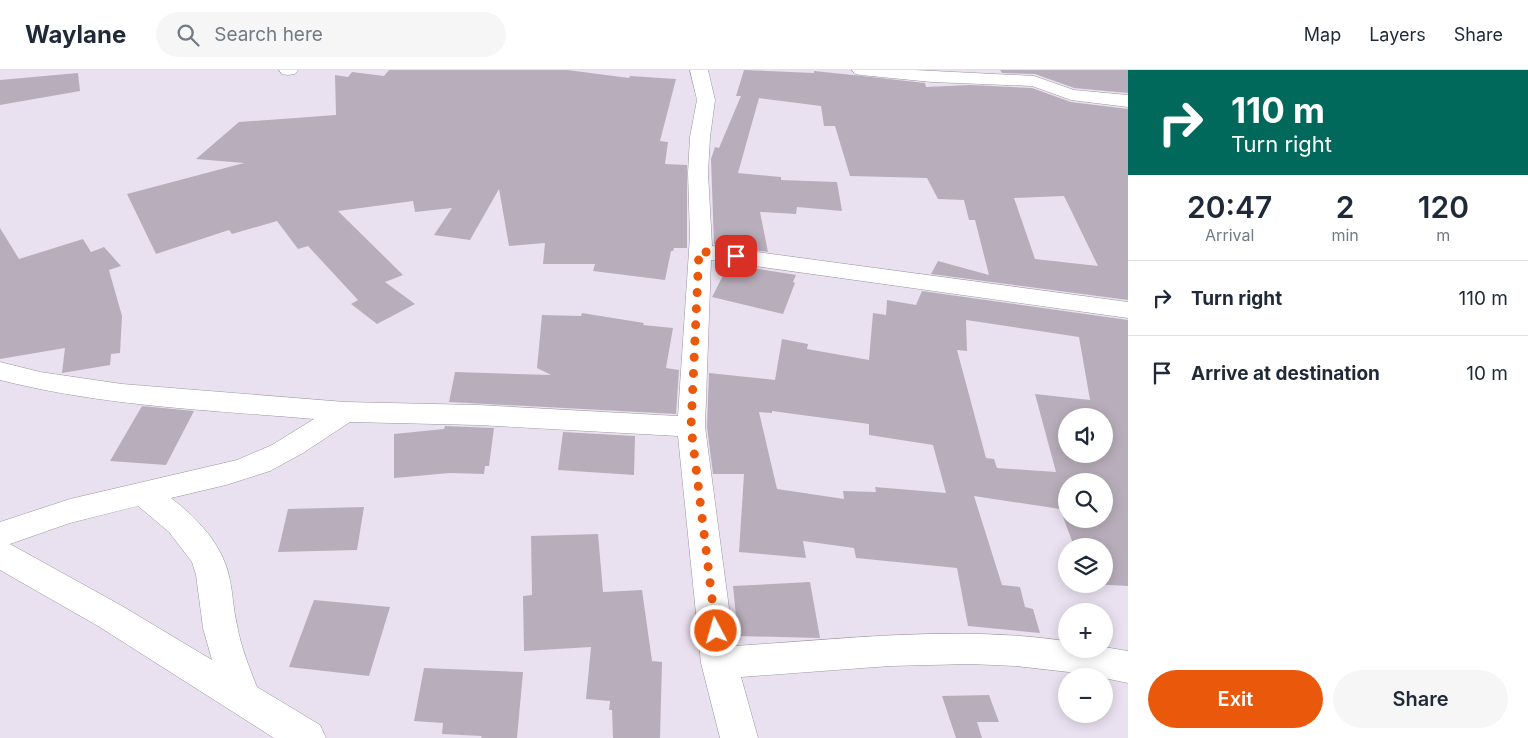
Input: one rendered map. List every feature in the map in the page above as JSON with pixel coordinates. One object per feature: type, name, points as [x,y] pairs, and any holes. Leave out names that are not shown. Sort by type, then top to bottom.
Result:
[{"type":"street","points":[[699,70],[706,100],[700,137],[698,174],[701,222],[691,427],[719,663],[739,738]]},
{"type":"street","points":[[861,70],[932,77],[1034,81],[1072,96],[1128,101]]},
{"type":"street","points":[[699,251],[1128,310]]},
{"type":"street","points":[[0,371],[40,381],[122,393],[345,412],[478,415],[691,427]]},
{"type":"street","points":[[0,534],[68,510],[218,476],[259,463],[280,454],[345,412]]},
{"type":"street","points":[[142,493],[178,522],[208,562],[213,577],[218,620],[243,699]]},
{"type":"street","points":[[0,554],[110,616],[307,738]]},
{"type":"street","points":[[719,663],[948,649],[1014,651],[1077,658],[1128,667]]},
{"type":"building","points":[[389,70],[567,70],[629,78],[630,76],[676,79],[660,141],[668,142],[665,164],[687,165],[687,248],[674,248],[671,251],[665,280],[593,271],[595,264],[543,264],[545,243],[509,246],[499,189],[470,240],[434,235],[452,208],[415,212],[413,201],[338,211],[403,275],[385,282],[415,304],[377,324],[351,304],[358,300],[308,246],[298,249],[277,221],[232,234],[229,230],[156,254],[127,194],[244,163],[196,159],[239,122],[336,115],[335,75],[348,77],[352,72],[384,76]]},
{"type":"building","points":[[744,70],[814,73],[814,71],[925,83],[926,87],[970,85],[1032,88],[1071,102],[1128,109],[1128,300],[931,274],[938,261],[989,275],[975,220],[969,220],[964,200],[938,199],[927,178],[850,176],[835,126],[824,126],[821,106],[759,98],[738,173],[781,177],[781,180],[837,182],[842,211],[797,207],[796,214],[760,212],[768,252],[714,244],[711,159],[715,147],[719,148],[741,96],[736,96]],"holes":[[[1064,196],[1098,266],[1035,259],[1014,198]]]},
{"type":"building","points":[[1000,70],[1128,70],[1128,93],[1074,88],[1035,74],[1002,73]]},
{"type":"building","points":[[78,73],[80,91],[0,105],[0,80]]},
{"type":"building","points":[[0,228],[19,259],[83,239],[91,252],[104,247],[121,266],[109,270],[122,316],[120,353],[111,354],[110,365],[62,373],[65,348],[0,359]]},
{"type":"building","points":[[729,264],[796,275],[793,282],[795,283],[783,314],[712,297]]},
{"type":"building","points":[[922,291],[1128,320],[1128,586],[1113,585],[1113,538],[1071,538],[1067,528],[1113,528],[1113,473],[1058,473],[1058,509],[974,496],[1002,585],[1020,587],[1025,607],[1033,609],[1040,633],[968,626],[957,568],[856,558],[854,548],[803,541],[806,558],[739,552],[744,474],[713,474],[707,427],[709,373],[775,380],[782,339],[808,344],[807,349],[869,360],[873,313],[886,315],[887,300],[916,305]],"holes":[[[966,320],[1079,337],[1090,400],[1035,394],[1056,472],[997,468],[994,459],[986,458],[957,350],[967,351]],[[772,411],[869,424],[869,435],[933,445],[946,493],[875,487],[876,492],[843,491],[844,499],[777,489],[759,412],[772,413]]]},
{"type":"building","points":[[582,313],[644,323],[643,325],[673,328],[666,368],[679,370],[676,414],[449,402],[455,372],[551,375],[537,368],[542,315],[581,316]]},
{"type":"building","points":[[142,406],[194,411],[166,465],[110,461]]},
{"type":"building","points":[[445,426],[494,428],[489,466],[485,466],[484,474],[450,473],[394,478],[394,434],[444,429]]},
{"type":"building","points":[[563,432],[635,436],[634,475],[558,470]]},
{"type":"building","points":[[364,507],[357,550],[278,552],[288,509]]},
{"type":"building","points":[[598,534],[603,592],[642,590],[652,661],[662,662],[660,738],[613,738],[612,710],[609,710],[610,701],[586,699],[591,647],[524,651],[523,596],[532,595],[531,536]]},
{"type":"building","points":[[810,582],[820,638],[738,636],[733,586]]},
{"type":"building","points":[[314,600],[390,607],[369,676],[289,667]]},
{"type":"building","points":[[424,668],[523,672],[517,738],[481,738],[482,736],[442,734],[443,723],[414,721]]},
{"type":"building","points":[[989,695],[999,722],[977,722],[982,738],[956,738],[942,696]]},
{"type":"route","points":[[716,631],[691,427],[699,251],[736,256]]}]
